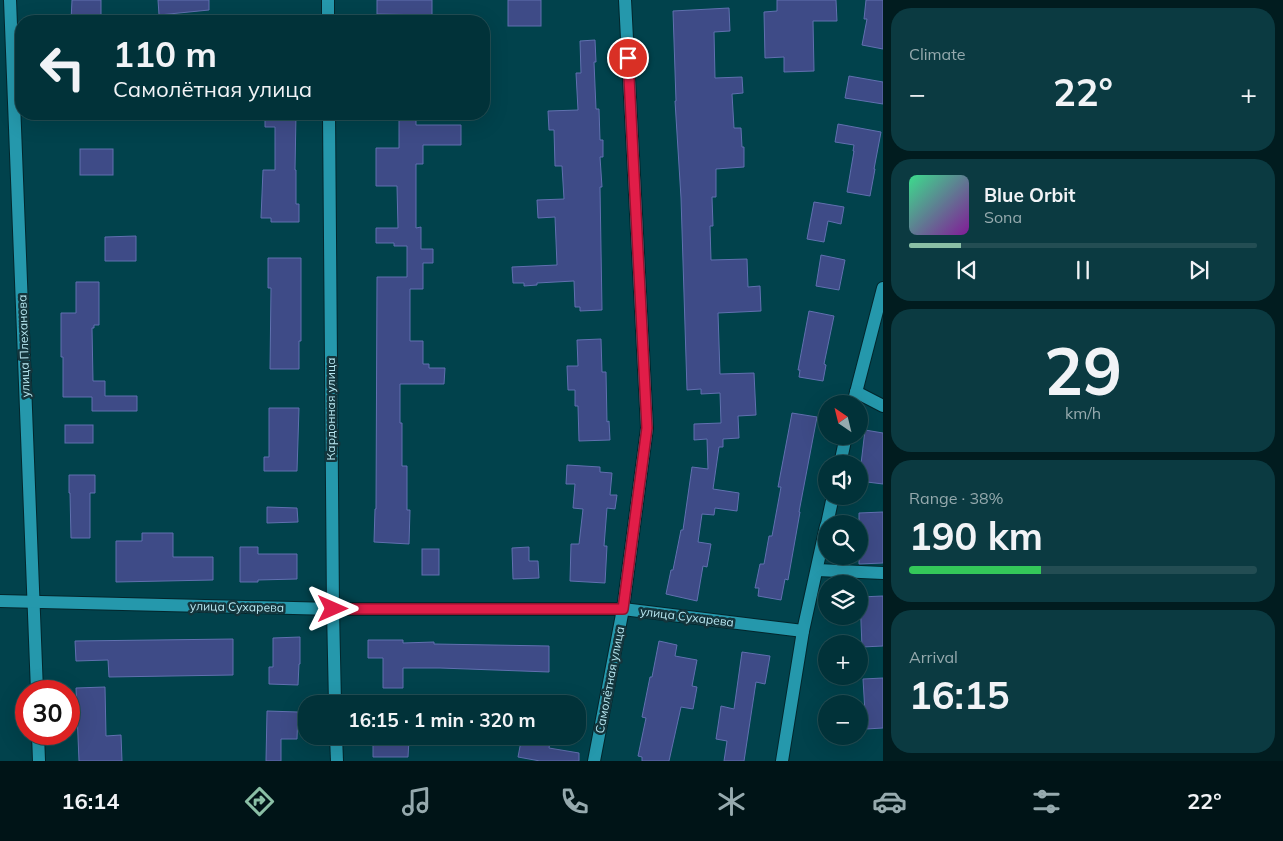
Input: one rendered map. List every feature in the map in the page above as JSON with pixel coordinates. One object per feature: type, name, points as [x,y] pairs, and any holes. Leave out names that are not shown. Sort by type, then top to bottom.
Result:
[{"type":"street","name":"улица Плеханова","points":[[10,0],[37,680]]},
{"type":"street","points":[[328,0],[328,15]]},
{"type":"street","name":"Самолётная улица","points":[[594,761],[623,609],[647,428],[625,0]]},
{"type":"street","name":"Кардонная улица","points":[[329,120],[335,695]]},
{"type":"street","points":[[855,395],[883,288]]},
{"type":"street","points":[[868,402],[883,406]]},
{"type":"street","points":[[782,761],[803,631],[818,565]]},
{"type":"street","points":[[817,570],[883,573]]},
{"type":"street","name":"улица Сухарева","points":[[0,601],[333,609],[623,609],[803,631]]},
{"type":"street","points":[[38,745],[39,761]]},
{"type":"street","points":[[336,745],[337,761]]},
{"type":"building","points":[[72,0],[101,0],[101,15],[71,15]]},
{"type":"building","points":[[158,0],[209,0],[209,10],[159,15]]},
{"type":"building","points":[[377,0],[432,0],[432,15],[377,14]]},
{"type":"building","points":[[508,0],[541,0],[541,26],[508,26]]},
{"type":"building","points":[[777,0],[836,0],[837,21],[813,21],[814,71],[784,72],[784,57],[765,58],[764,12],[777,11]]},
{"type":"building","points":[[866,0],[883,0],[883,49],[862,45],[867,19],[864,19]]},
{"type":"building","points":[[729,8],[730,31],[714,32],[715,78],[742,77],[743,93],[732,94],[734,128],[741,128],[742,147],[744,147],[744,167],[716,169],[716,197],[712,197],[713,226],[710,226],[711,260],[747,259],[748,287],[760,286],[761,311],[718,313],[720,374],[754,373],[756,415],[738,416],[739,438],[723,439],[723,447],[719,447],[713,489],[739,493],[737,511],[715,508],[714,515],[702,514],[698,542],[711,544],[707,567],[703,566],[697,601],[666,594],[681,530],[683,530],[692,467],[708,469],[707,439],[694,440],[694,424],[721,423],[720,393],[701,394],[701,389],[687,390],[673,11]]},
{"type":"building","points":[[595,40],[596,109],[599,109],[600,140],[603,140],[603,157],[600,157],[602,187],[600,187],[602,310],[580,311],[580,307],[575,307],[574,281],[537,283],[537,285],[524,286],[524,283],[513,283],[512,267],[557,265],[555,217],[538,218],[537,200],[564,199],[562,166],[555,166],[554,130],[549,130],[548,111],[578,110],[576,73],[581,73],[580,41]]},
{"type":"building","points":[[849,76],[883,82],[883,104],[845,98]]},
{"type":"building","points":[[265,120],[296,120],[296,204],[299,204],[299,222],[271,222],[271,218],[261,218],[263,170],[275,170],[275,127],[265,127]]},
{"type":"building","points":[[399,120],[416,120],[416,125],[461,125],[461,145],[423,145],[423,164],[416,164],[416,228],[421,227],[421,249],[433,249],[433,263],[423,263],[423,289],[410,289],[410,341],[423,341],[423,364],[429,364],[429,368],[445,368],[444,384],[400,384],[402,466],[407,466],[407,510],[410,510],[409,544],[374,542],[376,509],[377,277],[407,277],[407,246],[394,246],[394,243],[376,243],[376,228],[398,228],[397,186],[376,186],[376,148],[399,148]]},
{"type":"building","points":[[838,124],[881,132],[870,196],[847,192],[854,145],[835,142]]},
{"type":"building","points":[[80,149],[113,149],[113,175],[80,175]]},
{"type":"building","points":[[814,202],[844,207],[841,224],[828,221],[824,242],[807,239]]},
{"type":"building","points":[[136,236],[136,261],[105,261],[105,237]]},
{"type":"building","points":[[821,255],[845,260],[839,290],[816,286]]},
{"type":"building","points":[[268,258],[301,258],[299,369],[270,369],[271,288],[268,288]]},
{"type":"building","points":[[76,282],[99,282],[99,325],[94,325],[94,328],[92,328],[93,381],[105,381],[105,396],[137,396],[137,411],[92,411],[92,397],[63,397],[61,313],[76,313]]},
{"type":"building","points":[[809,311],[834,316],[824,364],[826,365],[823,381],[799,377],[800,370],[798,370]]},
{"type":"building","points":[[601,339],[602,372],[606,372],[607,422],[609,421],[610,440],[579,441],[578,406],[575,406],[575,390],[568,390],[567,366],[578,366],[577,340]]},
{"type":"building","points":[[269,408],[299,408],[297,471],[264,471],[264,457],[269,457]]},
{"type":"building","points":[[792,413],[817,417],[788,580],[785,579],[781,600],[758,596],[759,588],[755,588],[760,564],[764,564],[769,536],[772,536],[781,487],[778,487]]},
{"type":"building","points":[[65,425],[93,425],[93,443],[65,443]]},
{"type":"building","points":[[868,430],[883,433],[883,484],[868,482],[868,455],[862,455],[863,445],[868,445]]},
{"type":"building","points":[[567,465],[600,467],[600,472],[612,473],[610,495],[617,495],[615,509],[607,508],[604,546],[607,546],[605,583],[570,581],[571,544],[579,544],[583,509],[573,508],[575,484],[566,484]]},
{"type":"building","points":[[69,475],[95,475],[95,493],[90,493],[90,538],[71,538]]},
{"type":"building","points":[[267,507],[297,508],[298,522],[267,523]]},
{"type":"building","points":[[883,512],[883,563],[868,564],[868,515],[859,515],[859,513]]},
{"type":"building","points":[[142,533],[173,533],[173,557],[213,557],[213,580],[116,582],[116,541],[142,541]]},
{"type":"building","points":[[240,547],[258,547],[258,554],[297,554],[297,579],[240,582]]},
{"type":"building","points":[[529,547],[529,561],[538,561],[539,578],[513,579],[512,548]]},
{"type":"building","points":[[422,549],[439,549],[439,575],[422,575]]},
{"type":"building","points":[[883,596],[883,646],[868,647],[868,635],[862,635],[861,625],[868,625],[868,597]]},
{"type":"building","points":[[300,637],[298,685],[269,684],[269,667],[273,667],[273,638]]},
{"type":"building","points":[[233,639],[233,675],[109,677],[108,660],[76,661],[75,641]]},
{"type":"building","points":[[368,640],[403,640],[403,643],[434,642],[434,644],[549,646],[549,672],[403,668],[403,688],[383,688],[383,658],[368,658]]},
{"type":"building","points":[[659,641],[677,645],[675,656],[697,660],[692,686],[697,687],[693,709],[681,707],[669,761],[642,761],[642,757],[638,756],[646,718],[642,717]]},
{"type":"building","points":[[742,652],[770,656],[765,684],[756,682],[744,761],[724,761],[727,741],[716,739],[721,706],[734,709]]},
{"type":"building","points":[[883,678],[883,728],[868,729],[868,695],[864,695],[863,685],[868,685],[868,679]]},
{"type":"building","points":[[105,687],[106,736],[121,735],[122,761],[79,761],[80,688]]},
{"type":"building","points":[[267,711],[298,712],[297,739],[281,739],[281,761],[266,761]]},
{"type":"building","points":[[373,745],[409,745],[408,757],[373,757]]},
{"type":"building","points":[[520,745],[550,745],[549,748],[579,753],[579,761],[540,761],[518,757]]},
{"type":"route","points":[[333,609],[623,609],[647,428],[628,58]]}]
